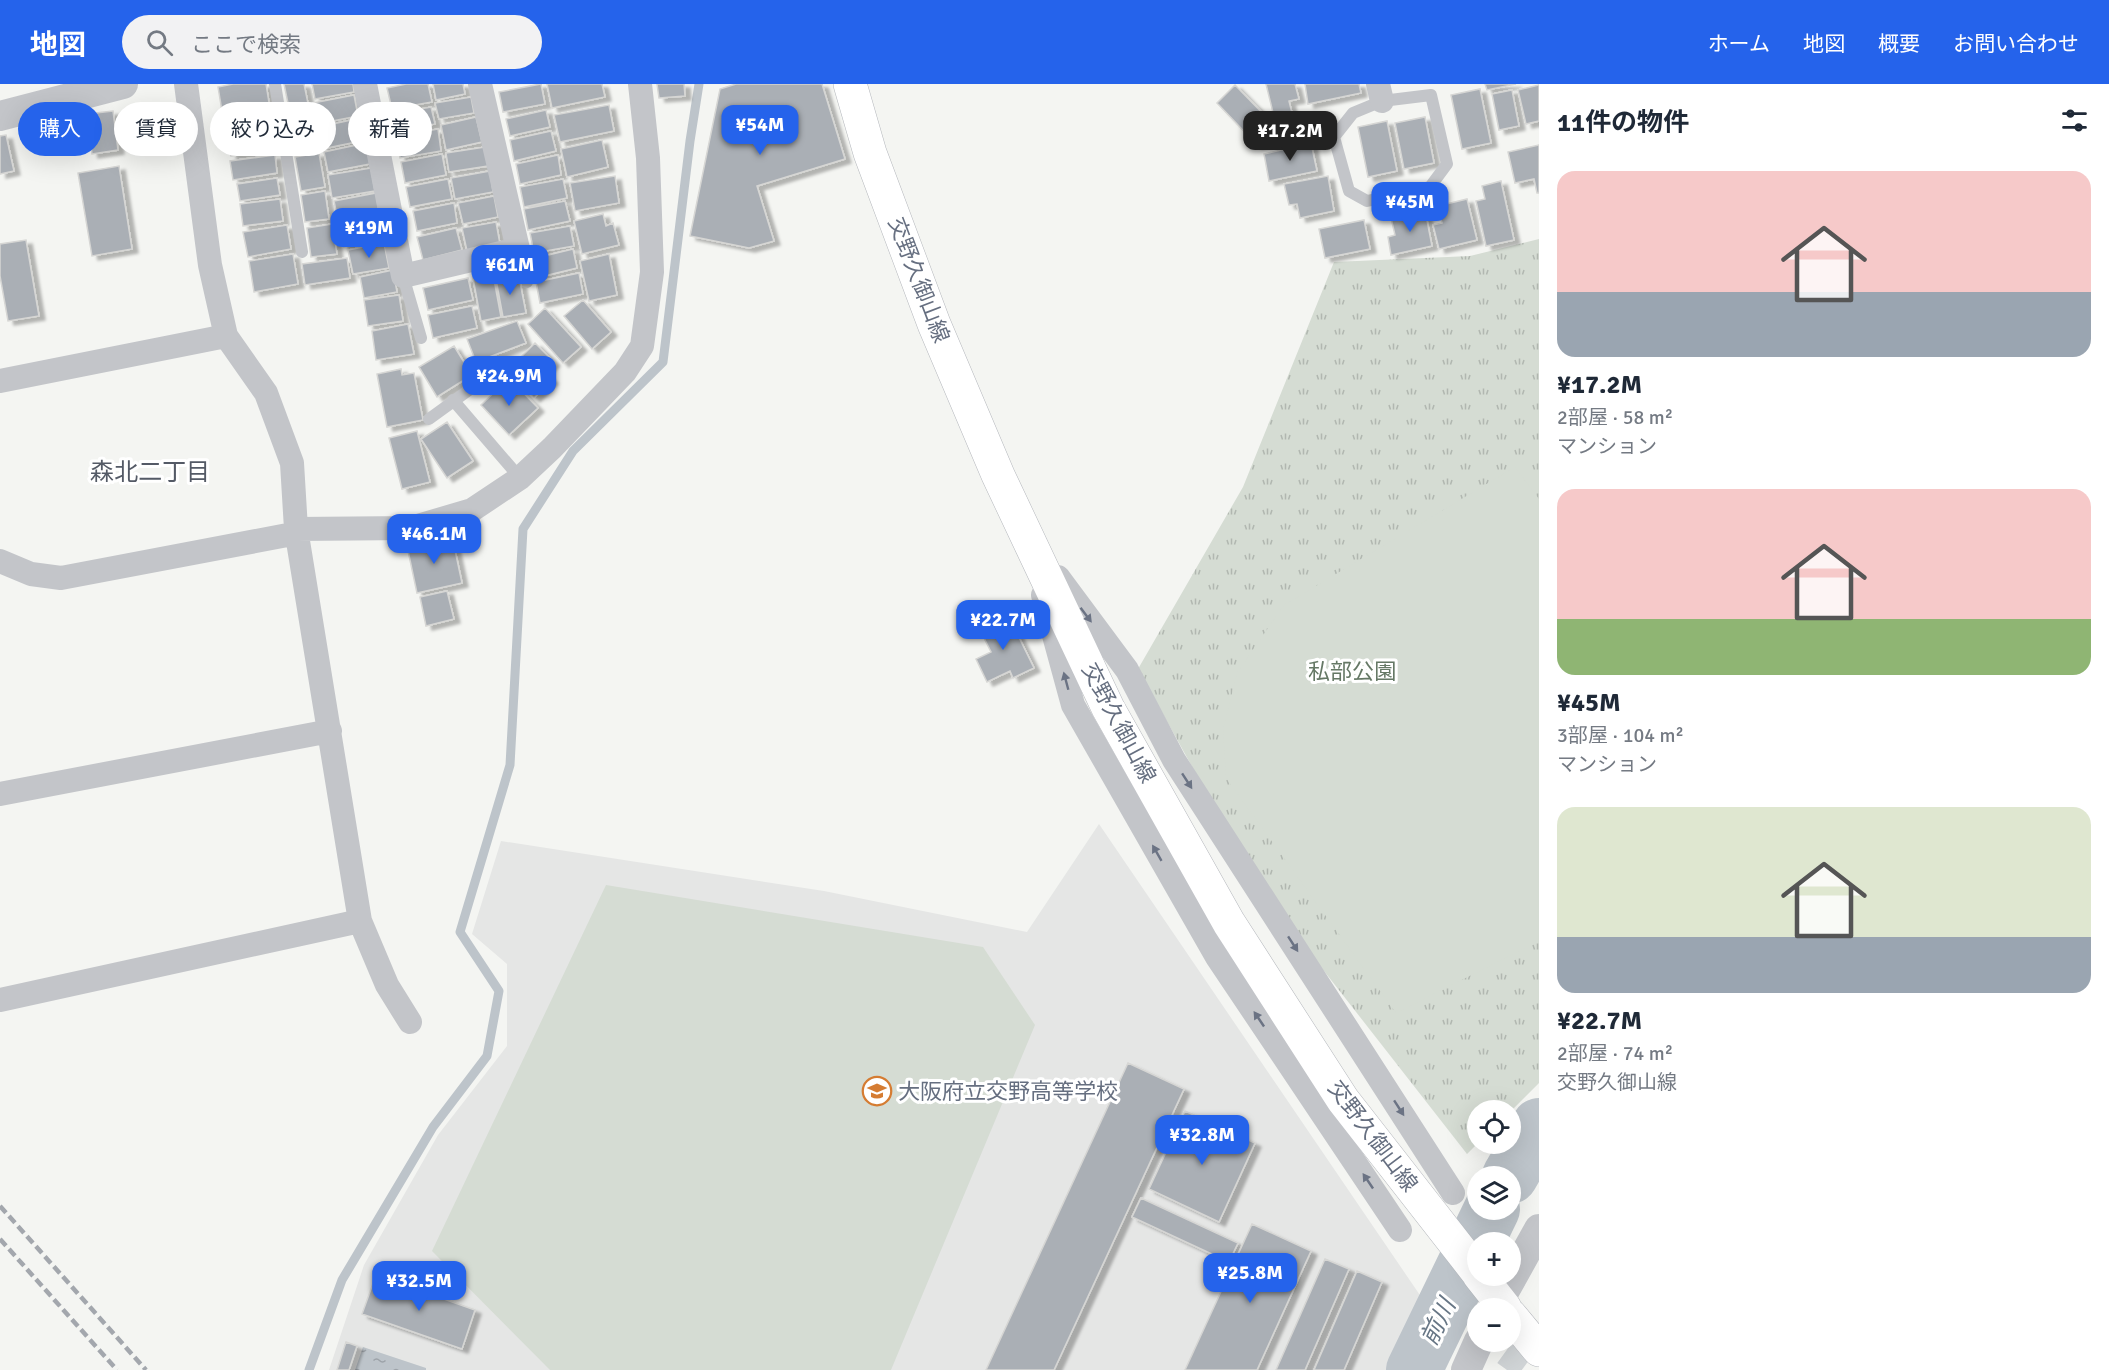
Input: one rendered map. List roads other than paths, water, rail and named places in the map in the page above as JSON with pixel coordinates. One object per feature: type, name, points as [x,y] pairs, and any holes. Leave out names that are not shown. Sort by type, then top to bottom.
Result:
[{"type":"main road","name":"交野久御山線","points":[[850,84],[870,153],[934,324],[998,475],[1108,708],[1229,923],[1342,1100],[1467,1260]]},
{"type":"main road","name":"交野久御山線","points":[[1521,1329],[1539,1350]]},
{"type":"street","points":[[0,116],[123,84]]},
{"type":"street","points":[[186,84],[210,265],[226,336],[266,393],[292,462],[297,531],[360,921],[387,985],[410,1022]]},
{"type":"street","points":[[365,84],[403,276],[518,249],[480,84]]},
{"type":"street","points":[[0,561],[31,574],[68,577],[297,531],[411,528],[472,510],[520,478],[626,372],[642,346],[652,272],[648,158],[640,84]]},
{"type":"street","points":[[0,381],[226,336]]},
{"type":"street","points":[[1026,534],[1127,670],[1174,760],[1453,1193]]},
{"type":"street","points":[[1026,534],[1073,705],[1217,957],[1400,1230]]},
{"type":"street","points":[[0,794],[330,731]]},
{"type":"street","points":[[0,1000],[360,921]]},
{"type":"street","points":[[1508,1298],[1539,1229]]},
{"type":"street","points":[[1466,1370],[1474,1352]]},
{"type":"lane","points":[[275,84],[302,252]]},
{"type":"lane","points":[[1380,93],[1431,95],[1447,164],[1430,188],[1368,201],[1349,191],[1334,137],[1353,113],[1380,93]]},
{"type":"lane","points":[[518,249],[527,282]]},
{"type":"lane","points":[[403,276],[421,338]]},
{"type":"lane","points":[[429,419],[480,382]]},
{"type":"lane","points":[[453,400],[520,478]]},
{"type":"water","points":[[363,1347],[426,1368],[426,1370],[355,1370]]},
{"type":"waterway","points":[[309,1370],[342,1280],[433,1127],[487,1056],[499,991],[460,932],[510,765],[523,529],[573,451],[663,362],[699,84]]},
{"type":"waterway","name":"前川","points":[[1516,1166],[1539,1126]]},
{"type":"waterway","name":"前川","points":[[1414,1370],[1487,1220]]},
{"type":"tunnel","points":[[1507,1370],[1539,1326]]},
{"type":"railway","points":[[0,1206],[146,1370]]},
{"type":"railway","points":[[0,1239],[117,1370]]},
{"type":"place","name":"大阪府立交野高等学校","points":[[877,1091]]},
{"type":"district","name":"森北二丁目","points":[[150,472]]},
{"type":"park label","name":"私部公園","points":[[1352,671]]}]
